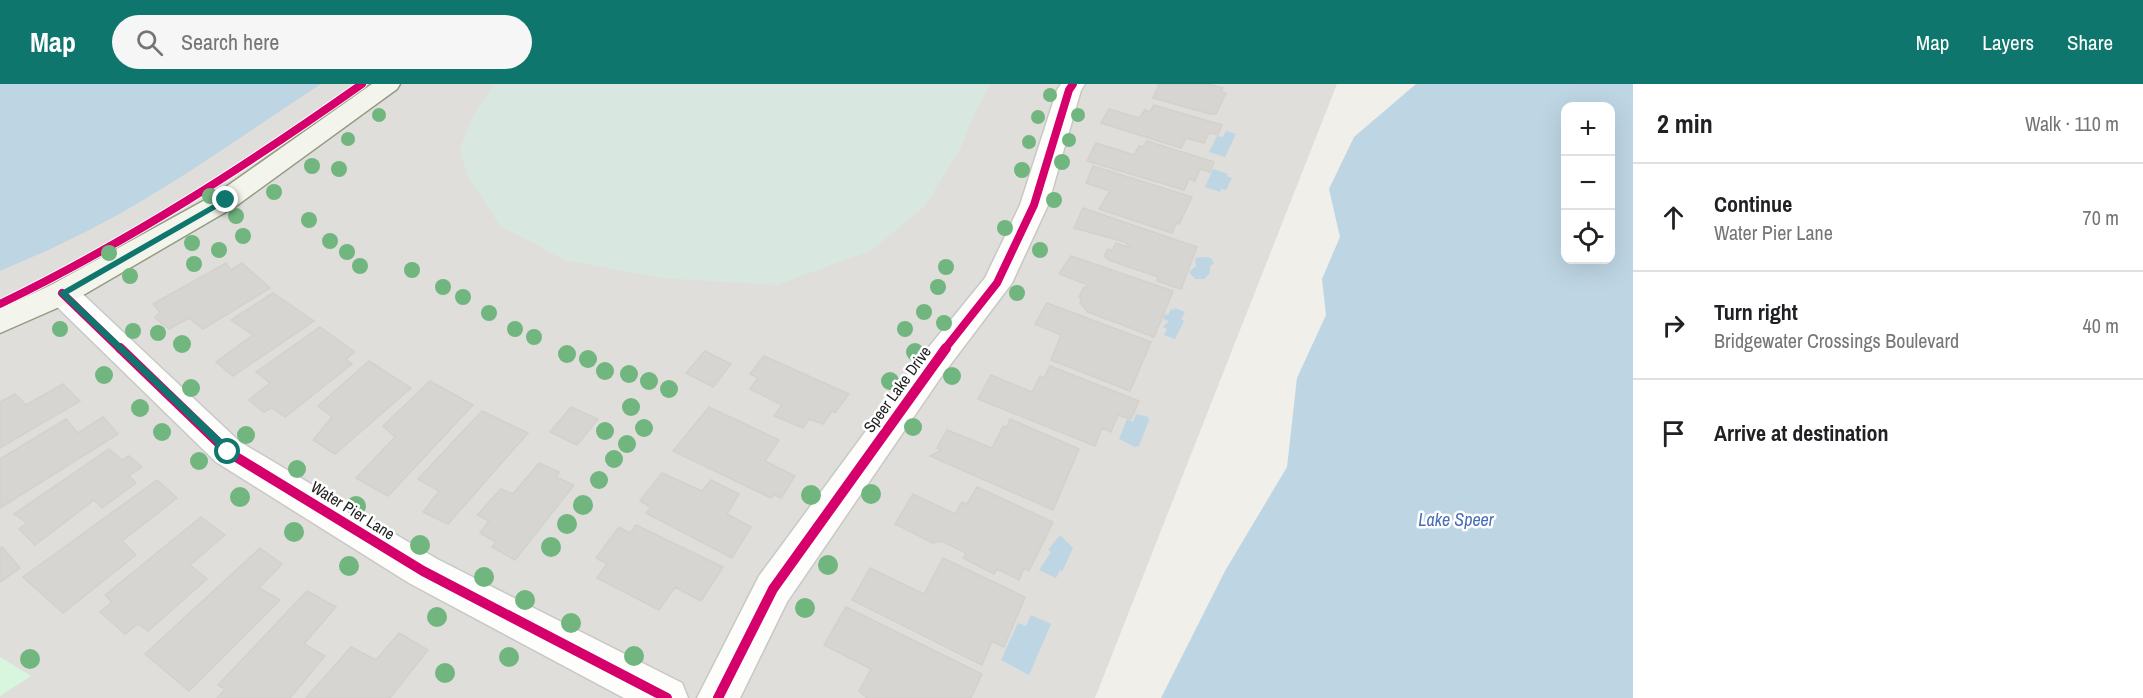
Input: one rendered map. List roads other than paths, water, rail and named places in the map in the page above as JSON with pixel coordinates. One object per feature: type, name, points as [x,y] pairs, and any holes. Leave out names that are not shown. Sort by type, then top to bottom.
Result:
[{"type":"street","points":[[0,322],[62,293],[226,200],[388,84]]},
{"type":"street","name":"Speer Lake Drive","points":[[718,698],[773,589],[930,368],[997,283],[1034,205],[1072,84]]},
{"type":"street","name":"Water Pier Lane","points":[[62,293],[228,452],[423,571],[667,698]]},
{"type":"water","points":[[0,84],[321,84],[197,167],[133,206],[67,241],[0,271]]},
{"type":"water","name":"Lake Speer","points":[[1416,84],[1633,84],[1633,698],[1161,698],[1225,571],[1287,467],[1297,378],[1326,315],[1322,279],[1340,237],[1329,189],[1354,137]]},
{"type":"water","points":[[1226,131],[1236,134],[1225,157],[1209,152],[1217,136],[1223,137]]},
{"type":"water","points":[[1213,169],[1228,174],[1227,176],[1232,178],[1226,190],[1221,189],[1220,192],[1205,187]]},
{"type":"water","points":[[1195,258],[1211,258],[1214,263],[1210,266],[1210,273],[1204,279],[1195,279],[1189,272],[1196,266]]},
{"type":"water","points":[[1175,308],[1185,312],[1181,319],[1184,321],[1175,339],[1164,335],[1167,329],[1163,327],[1169,321],[1163,319],[1165,314],[1168,315],[1171,309]]},
{"type":"water","points":[[1136,414],[1148,417],[1149,420],[1139,446],[1135,447],[1119,439],[1127,419],[1133,422]]},
{"type":"water","points":[[1060,535],[1073,548],[1062,572],[1060,570],[1056,578],[1039,570],[1051,552],[1048,550]]},
{"type":"water","points":[[1031,615],[1051,624],[1029,675],[1001,660],[1018,623],[1026,626]]}]
